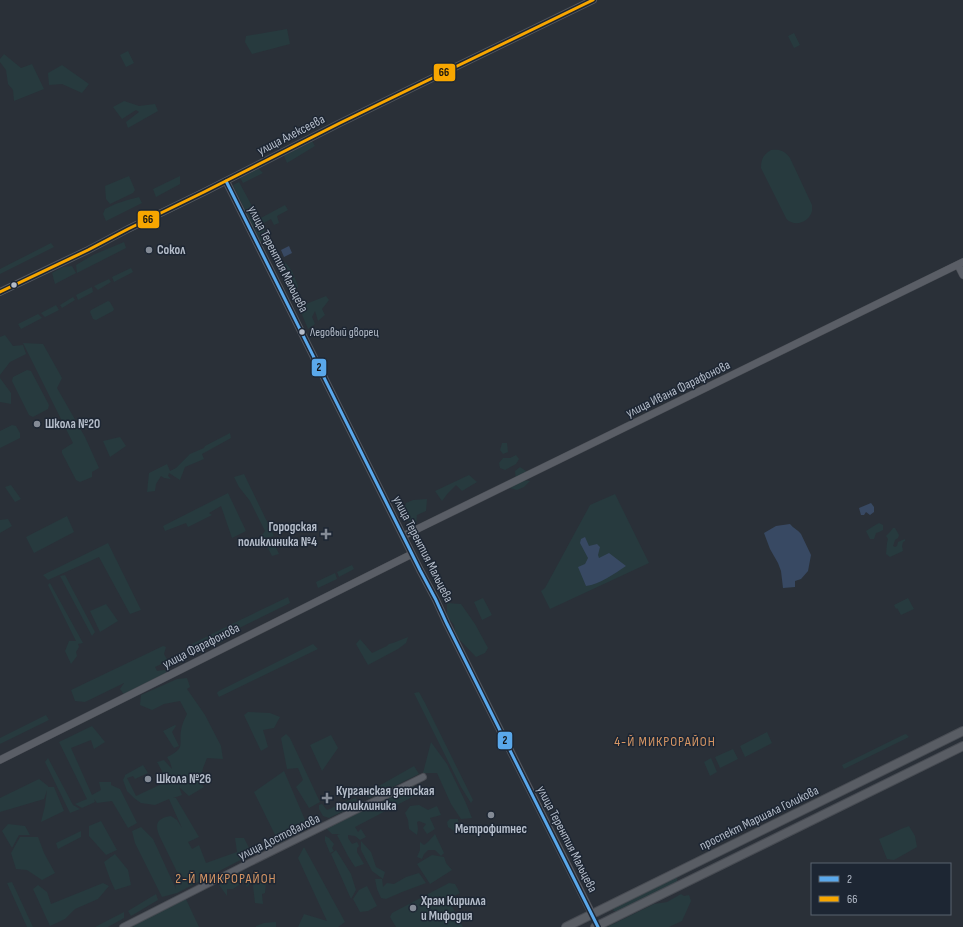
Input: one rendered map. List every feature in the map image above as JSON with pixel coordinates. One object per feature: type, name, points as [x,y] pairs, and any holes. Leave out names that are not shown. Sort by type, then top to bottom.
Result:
[{"type":"main road","name":"проспект Маршала Голикова","points":[[566,927],[963,731]]},
{"type":"main road","name":"проспект Маршала Голикова","points":[[597,927],[963,746]]},
{"type":"main road","points":[[751,836],[757,847]]},
{"type":"main road","points":[[680,870],[686,882]]},
{"type":"main road","name":"улица Терентия Мальцева","points":[[592,914],[597,927]]},
{"type":"street","name":"улица Алексеева","points":[[0,292],[88,250],[334,126],[593,0]]},
{"type":"street","name":"улица Терентия Мальцева","points":[[226,181],[592,914]]},
{"type":"street","name":"улица Ивана Фарафонова","points":[[403,536],[960,263]]},
{"type":"street","points":[[960,263],[963,275]]},
{"type":"street","name":"улица Фарафонова","points":[[0,760],[412,554]]},
{"type":"street","name":"улица Достовалова","points":[[123,927],[249,863],[423,778]]},
{"type":"green space","points":[[287,29],[290,44],[252,54],[245,42],[246,36]]},
{"type":"green space","points":[[794,33],[800,45],[794,48],[788,36]]},
{"type":"green space","points":[[128,51],[134,63],[126,67],[120,55]]},
{"type":"green space","points":[[4,54],[21,68],[32,64],[44,89],[14,101],[13,90],[8,84],[6,70],[0,62],[0,59]]},
{"type":"green space","points":[[62,65],[89,84],[82,93],[62,84],[49,85],[48,73]]},
{"type":"green space","points":[[124,101],[139,106],[155,104],[158,111],[128,128],[126,122],[139,112],[136,110],[122,119],[113,107]]},
{"type":"green space","points":[[312,141],[315,146],[287,163],[283,154]]},
{"type":"green space","points":[[771,150],[782,151],[790,158],[812,205],[811,214],[801,223],[790,222],[787,219],[761,168],[763,158]]},
{"type":"green space","points":[[258,168],[263,173],[243,183],[239,176]]},
{"type":"green space","points":[[129,176],[135,190],[133,193],[110,204],[106,199],[105,186]]},
{"type":"green space","points":[[180,176],[180,184],[156,197],[153,189]]},
{"type":"green space","points":[[239,182],[259,219],[285,205],[288,210],[277,216],[279,223],[274,225],[271,219],[262,224],[261,222],[269,239],[260,241],[233,185]]},
{"type":"green space","points":[[139,197],[142,203],[106,221],[103,214],[105,209]]},
{"type":"green space","points":[[124,242],[126,248],[77,273],[76,265],[93,255]]},
{"type":"green space","points":[[51,243],[54,247],[0,274],[0,269]]},
{"type":"green space","points":[[285,262],[292,271],[298,286],[297,289],[291,290],[281,269]]},
{"type":"green space","points":[[72,266],[76,273],[55,284],[52,273],[63,267]]},
{"type":"green space","points":[[131,268],[133,272],[114,282],[112,277]]},
{"type":"green space","points":[[109,279],[111,282],[98,290],[94,286]]},
{"type":"green space","points":[[92,287],[93,292],[78,300],[76,295]]},
{"type":"green space","points":[[326,296],[329,300],[322,309],[325,315],[318,321],[315,311],[312,317],[315,324],[308,329],[300,310],[306,304]]},
{"type":"green space","points":[[73,297],[75,300],[62,308],[60,305]]},
{"type":"green space","points":[[108,301],[114,309],[113,311],[96,320],[93,319],[90,312],[91,310]]},
{"type":"green space","points":[[56,305],[59,310],[45,317],[41,313]]},
{"type":"green space","points":[[38,314],[42,318],[21,329],[18,324]]},
{"type":"green space","points":[[5,335],[13,346],[23,345],[26,354],[10,362],[0,375],[0,337]]},
{"type":"green space","points":[[23,343],[43,344],[62,378],[57,388],[85,437],[99,468],[92,472],[92,477],[80,482],[76,480],[62,453],[62,450],[73,443]]},
{"type":"green space","points":[[27,370],[31,371],[49,405],[48,409],[33,417],[29,415],[12,381],[13,377]]},
{"type":"green space","points":[[0,378],[11,393],[11,404],[0,402]]},
{"type":"green space","points":[[12,425],[16,426],[20,433],[20,438],[0,448],[0,431]]},
{"type":"green space","points":[[230,433],[231,438],[202,454],[204,459],[185,467],[180,480],[169,473],[168,476],[171,479],[161,476],[156,484],[155,491],[147,492],[149,473],[167,464],[170,471],[176,468],[190,454]]},
{"type":"green space","points":[[120,437],[126,446],[110,457],[103,441]]},
{"type":"green space","points":[[502,443],[507,443],[508,452],[503,454],[500,450]]},
{"type":"green space","points":[[516,455],[519,459],[516,464],[505,470],[500,468],[499,463],[503,458],[510,458]]},
{"type":"green space","points":[[520,467],[529,473],[522,480],[530,481],[524,487],[517,490],[510,488],[516,482],[515,471]]},
{"type":"green space","points":[[244,474],[274,536],[264,539],[262,535],[265,531],[250,501],[239,487],[234,477]]},
{"type":"green space","points":[[469,475],[477,482],[462,491],[456,485],[442,501],[435,491]]},
{"type":"green space","points":[[11,485],[21,499],[15,502],[5,487]]},
{"type":"green space","points":[[228,493],[246,531],[232,538],[221,506],[209,513],[212,515],[188,527],[186,523],[165,531],[163,526]]},
{"type":"green space","points":[[615,494],[649,563],[550,609],[541,591],[545,588],[590,505]]},
{"type":"green space","points":[[427,499],[426,511],[417,515],[416,524],[407,520],[404,510],[406,503],[413,500]]},
{"type":"green space","points":[[67,516],[74,532],[34,553],[26,537]]},
{"type":"green space","points":[[8,519],[12,526],[0,533],[0,520]]},
{"type":"green space","points":[[879,523],[883,525],[883,530],[876,533],[874,539],[870,539],[866,531]]},
{"type":"green space","points":[[893,528],[895,528],[899,535],[893,546],[897,546],[898,542],[905,539],[905,541],[903,542],[902,546],[903,551],[890,557],[886,554],[888,539],[886,536]]},
{"type":"green space","points":[[273,541],[279,554],[272,556],[266,544]]},
{"type":"green space","points":[[108,543],[141,610],[130,614],[99,557],[48,580],[43,575]]},
{"type":"green space","points":[[352,565],[354,569],[339,577],[337,572]]},
{"type":"green space","points":[[335,573],[337,579],[318,588],[316,582]]},
{"type":"green space","points":[[65,575],[95,632],[92,636],[60,576]]},
{"type":"green space","points":[[50,583],[83,643],[78,644],[79,647],[76,652],[77,656],[71,664],[65,651],[69,641],[76,641],[48,585]]},
{"type":"green space","points":[[288,597],[290,603],[223,636],[223,641],[199,653],[192,644],[236,622]]},
{"type":"green space","points":[[483,598],[492,615],[482,620],[474,602]]},
{"type":"green space","points":[[908,598],[914,609],[901,615],[894,605]]},
{"type":"green space","points":[[447,603],[461,604],[475,624],[488,648],[485,653],[476,657],[456,636],[454,625],[447,616]]},
{"type":"green space","points":[[106,604],[118,621],[100,632],[90,611]]},
{"type":"green space","points":[[408,637],[406,643],[398,649],[368,665],[356,644],[360,639],[372,653],[389,644]]},
{"type":"green space","points":[[313,644],[318,649],[219,697],[217,693],[219,691]]},
{"type":"green space","points":[[163,646],[166,647],[164,654],[168,661],[155,667],[157,671],[165,670],[167,674],[125,696],[120,689],[124,683],[85,702],[75,701],[71,690]]},
{"type":"green space","points":[[187,678],[190,687],[187,689],[205,715],[221,746],[223,759],[207,758],[200,783],[204,787],[189,796],[179,787],[182,795],[173,798],[176,798],[199,837],[188,842],[192,849],[199,845],[206,863],[237,852],[235,838],[244,838],[252,854],[177,893],[162,897],[135,843],[132,831],[141,827],[153,839],[176,889],[175,883],[184,877],[178,874],[159,835],[157,824],[161,819],[171,816],[177,820],[182,828],[169,799],[155,805],[141,803],[127,791],[123,780],[125,775],[143,765],[148,773],[135,779],[133,776],[127,778],[136,796],[166,782],[157,762],[164,760],[172,769],[167,757],[180,748],[182,726],[187,714],[180,701],[164,704],[152,710],[140,705],[141,695],[177,679]]},
{"type":"green space","points":[[419,692],[473,800],[471,803],[461,787],[414,693]]},
{"type":"green space","points":[[248,712],[270,713],[280,717],[274,728],[263,730],[268,747],[261,751],[244,715]]},
{"type":"green space","points":[[46,715],[49,720],[0,744],[0,738]]},
{"type":"green space","points":[[175,725],[176,726],[172,732],[179,746],[174,748],[163,731]]},
{"type":"green space","points":[[92,726],[105,742],[94,749],[91,740],[71,748],[92,795],[101,790],[99,782],[111,782],[111,785],[120,789],[137,823],[128,828],[112,801],[97,803],[94,799],[95,802],[82,808],[75,804],[87,799],[59,742]]},
{"type":"green space","points":[[767,732],[772,743],[745,757],[740,746]]},
{"type":"green space","points":[[286,734],[290,738],[320,802],[309,808],[296,787],[303,780],[298,768],[287,769],[281,738]]},
{"type":"green space","points":[[906,734],[909,737],[844,769],[842,765]]},
{"type":"green space","points":[[331,735],[338,748],[322,771],[310,745]]},
{"type":"green space","points":[[431,742],[447,764],[472,818],[461,819],[451,804],[437,773],[423,773]]},
{"type":"green space","points":[[733,749],[738,759],[720,768],[715,757]]},
{"type":"green space","points":[[48,758],[73,805],[80,809],[70,813],[45,762]]},
{"type":"green space","points":[[711,758],[717,772],[710,776],[704,762]]},
{"type":"green space","points":[[414,766],[419,774],[370,798],[363,795]]},
{"type":"green space","points":[[284,771],[308,827],[279,843],[254,792]]},
{"type":"green space","points":[[39,779],[48,787],[54,787],[64,811],[41,822],[47,790],[44,799],[0,812],[0,798]]},
{"type":"green space","points":[[412,783],[418,794],[355,827],[358,832],[361,829],[366,837],[360,840],[355,836],[348,835],[348,838],[352,844],[357,842],[359,846],[357,848],[357,852],[364,864],[355,867],[337,835],[340,834],[332,834],[325,827]]},
{"type":"green space","points":[[356,798],[358,804],[329,818],[323,816],[319,809],[319,805],[322,804],[327,810]]},
{"type":"green space","points":[[419,805],[428,810],[437,806],[441,815],[430,818],[435,829],[427,834],[423,828],[426,824],[419,821],[417,822],[417,835],[409,829],[408,820],[405,813],[410,806]]},
{"type":"green space","points":[[450,819],[458,819],[459,829],[454,831],[448,827],[447,822]]},
{"type":"green space","points":[[101,821],[117,850],[106,855],[89,836],[89,826]]},
{"type":"green space","points":[[8,824],[25,826],[30,835],[19,835],[12,848],[2,831]]},
{"type":"green space","points":[[909,826],[915,836],[917,847],[894,860],[887,859],[879,839]]},
{"type":"green space","points":[[81,831],[81,837],[58,849],[56,843]]},
{"type":"green space","points":[[435,834],[444,853],[441,856],[435,850],[428,850],[422,859],[417,857],[420,850],[420,842],[424,845]]},
{"type":"green space","points":[[325,836],[334,844],[332,848],[334,851],[330,853],[325,841]]},
{"type":"green space","points":[[20,837],[38,837],[44,853],[55,873],[42,880],[27,870],[16,869],[11,853]]},
{"type":"green space","points":[[361,841],[371,852],[376,867],[385,872],[383,879],[372,871],[361,850]]},
{"type":"green space","points":[[304,847],[345,922],[338,927],[298,927],[304,914],[327,921],[298,858]]},
{"type":"green space","points":[[336,850],[351,874],[356,890],[351,899],[331,854]]},
{"type":"green space","points":[[115,854],[128,870],[131,885],[115,890],[104,862]]},
{"type":"green space","points":[[432,855],[444,857],[446,863],[452,870],[430,884],[417,864]]},
{"type":"green space","points":[[240,872],[247,873],[251,882],[247,887],[243,882],[233,889],[227,889],[227,896],[219,885]]},
{"type":"green space","points":[[419,873],[426,883],[386,899],[381,898],[375,879],[382,879],[383,887],[387,883],[394,884],[406,877]]},
{"type":"green space","points":[[255,876],[264,879],[266,882],[265,893],[262,894],[263,904],[255,903],[253,886]]},
{"type":"green space","points":[[676,877],[677,882],[618,911],[613,910],[614,908]]},
{"type":"green space","points":[[12,882],[33,927],[27,927],[7,883]]},
{"type":"green space","points":[[103,883],[109,886],[98,899],[75,909],[65,919],[50,926],[33,889],[38,885],[47,892],[51,904]]},
{"type":"green space","points":[[449,883],[455,884],[460,893],[448,899],[463,927],[396,927],[390,917],[392,913]]},
{"type":"green space","points":[[367,886],[377,906],[368,911],[360,912],[353,899],[359,890]]},
{"type":"green space","points":[[156,894],[158,900],[131,916],[128,911]]},
{"type":"green space","points":[[681,894],[684,896],[689,895],[691,901],[682,921],[669,927],[607,927],[654,904],[667,902]]},
{"type":"green space","points":[[184,895],[199,927],[132,927]]},
{"type":"green space","points":[[124,912],[124,918],[108,927],[95,927]]},
{"type":"green space","points":[[276,922],[276,927],[256,927],[264,923]]},
{"type":"water","points":[[289,246],[292,253],[284,257],[281,250]]},
{"type":"water","points":[[871,503],[874,507],[874,512],[870,515],[866,512],[864,515],[861,515],[859,508]]},
{"type":"water","points":[[790,524],[801,534],[811,555],[808,571],[801,579],[795,581],[795,587],[783,588],[781,571],[764,533],[776,526]]},
{"type":"water","points":[[585,537],[589,546],[597,544],[600,547],[598,555],[599,558],[609,553],[626,566],[602,581],[586,586],[578,567],[585,564],[588,558],[580,543],[581,539]]},
{"type":"transit line","name":"66","points":[[0,292],[88,250],[340,123],[593,0]]},
{"type":"transit line","name":"2","points":[[226,181],[598,927]]},
{"type":"place","name":"Сокол","points":[[149,250]]},
{"type":"place","name":"Ледовый дворец","points":[[302,332]]},
{"type":"place","name":"Школа №20","points":[[37,424]]},
{"type":"place","name":"Городская поликлиника №4","points":[[326,534]]},
{"type":"place","name":"Школа №26","points":[[148,779]]},
{"type":"place","name":"Курганская детская поликлиника","points":[[327,798]]},
{"type":"place","name":"Метрофитнес","points":[[491,815]]},
{"type":"place","name":"Храм Кирилла и Мифодия","points":[[413,908]]},
{"type":"district","name":"4-Й МИКРОРАЙОН","points":[[665,741]]},
{"type":"district","name":"2-Й МИКРОРАЙОН","points":[[226,878]]}]
